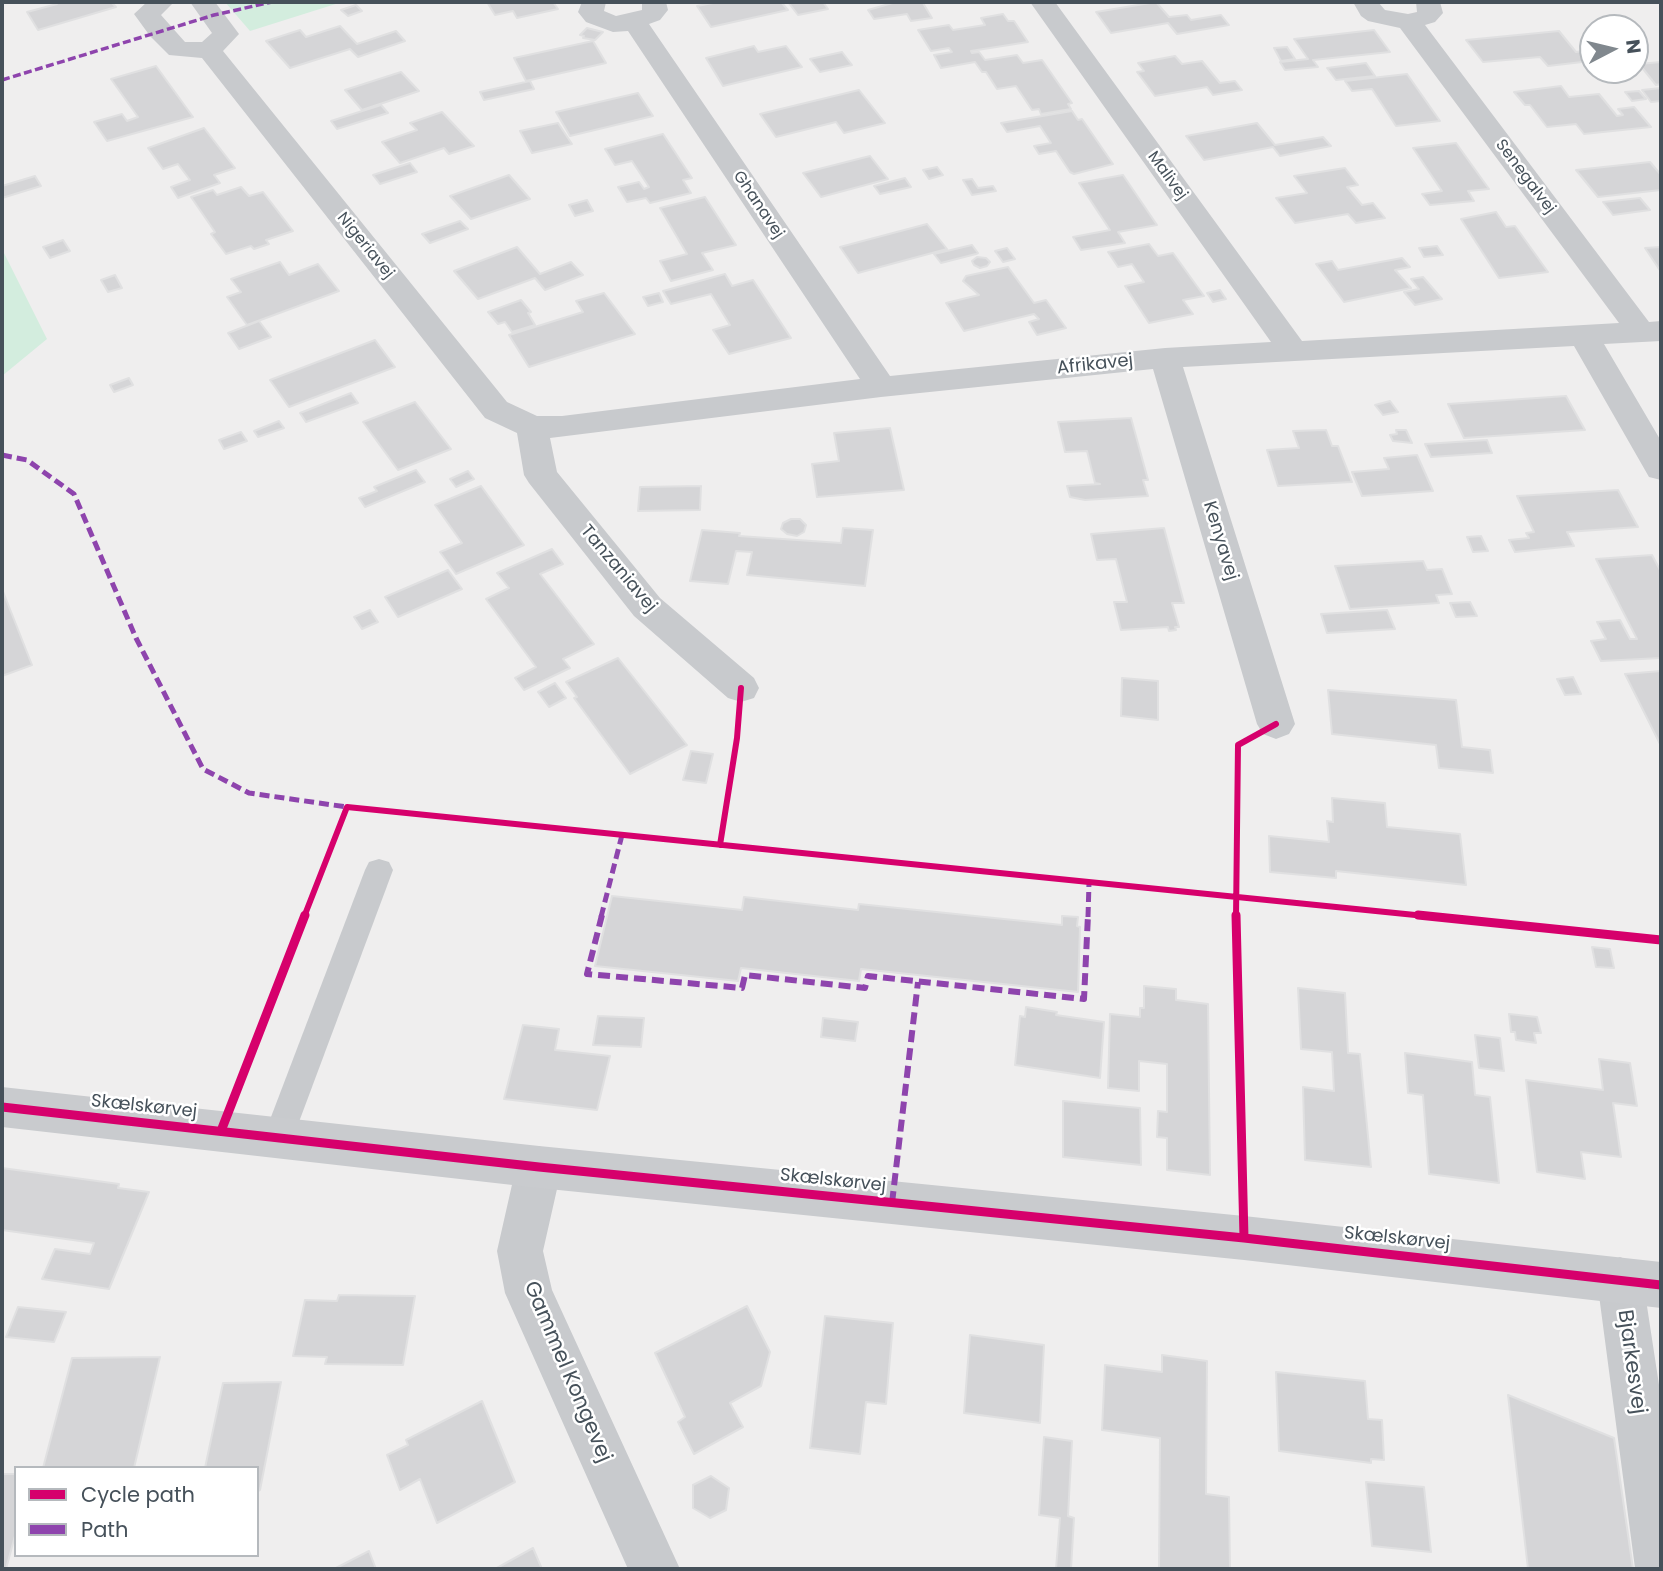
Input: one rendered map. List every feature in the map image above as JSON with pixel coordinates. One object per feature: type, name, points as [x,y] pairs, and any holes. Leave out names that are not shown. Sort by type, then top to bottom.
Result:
[{"type":"street","points":[[162,2],[147,14],[159,31],[178,50],[209,50],[226,34],[202,2]]},
{"type":"street","name":"Ghanavej","points":[[594,2],[592,12],[603,21],[613,24],[645,12],[881,387]]},
{"type":"street","name":"Malivej","points":[[1042,2],[1293,349]]},
{"type":"street","name":"Senegalvej","points":[[1366,2],[1370,11],[1377,16],[1419,12],[1651,332]]},
{"type":"street","name":"Nigeriavej","points":[[209,50],[496,410],[532,427]]},
{"type":"street","name":"Afrikavej","points":[[532,427],[562,427],[881,387],[1165,358],[1293,349],[1651,332]]},
{"type":"street","points":[[1583,334],[1661,470]]},
{"type":"street","name":"Kenyavej","points":[[1165,358],[1276,723]]},
{"type":"street","name":"Tanzaniavej","points":[[532,427],[541,475],[647,607],[741,688]]},
{"type":"street","name":"Skælskørvej","points":[[2,1107],[539,1167],[1244,1238],[1640,1283]]},
{"type":"street","name":"Gammel Kongevej","points":[[539,1167],[520,1251],[529,1293],[654,1569]]},
{"type":"street","name":"Bjarkesvej","points":[[1640,1283],[1661,1568]]},
{"type":"lane","points":[[278,1138],[379,870]]},
{"type":"green space","points":[[225,2],[342,2],[250,31]]},
{"type":"green space","points":[[2,249],[47,339],[2,376]]},
{"type":"building","points":[[55,2],[111,2],[116,7],[38,30],[27,12],[57,4]]},
{"type":"building","points":[[487,2],[553,2],[558,9],[517,18],[513,11],[495,15]]},
{"type":"building","points":[[718,2],[781,2],[788,10],[711,27],[697,6]]},
{"type":"building","points":[[788,2],[823,2],[828,9],[798,15]]},
{"type":"building","points":[[896,2],[932,2],[923,3],[932,18],[911,21],[907,14],[874,19],[868,10]]},
{"type":"building","points":[[1156,2],[1169,17],[1187,15],[1191,20],[1221,15],[1229,25],[1177,34],[1168,23],[1111,33],[1096,12]]},
{"type":"building","points":[[356,5],[362,11],[348,16],[341,10]]},
{"type":"building","points":[[1003,14],[1008,21],[1014,21],[1028,42],[971,51],[972,53],[979,52],[985,60],[1017,55],[1023,63],[1042,60],[1072,103],[1068,104],[1071,109],[1041,114],[1039,109],[1032,110],[1016,86],[997,89],[986,72],[982,72],[975,62],[941,68],[934,55],[952,52],[949,48],[931,51],[918,30],[949,25],[953,30],[985,25],[981,18]]},
{"type":"building","points":[[340,26],[357,44],[396,31],[405,41],[358,57],[350,49],[290,68],[266,41],[300,30],[306,37]]},
{"type":"building","points":[[587,28],[603,32],[595,40],[583,38],[584,36],[580,35]]},
{"type":"building","points":[[1374,30],[1390,52],[1313,60],[1318,67],[1285,70],[1280,62],[1308,59],[1294,39]]},
{"type":"building","points":[[1559,31],[1576,52],[1579,52],[1579,62],[1548,66],[1540,57],[1483,62],[1466,40]]},
{"type":"building","points":[[593,41],[606,63],[526,81],[514,58]]},
{"type":"building","points":[[754,46],[758,52],[786,46],[802,67],[723,86],[706,58]]},
{"type":"building","points":[[1287,47],[1295,59],[1281,61],[1274,48]]},
{"type":"building","points":[[842,52],[852,65],[820,72],[810,59]]},
{"type":"building","points":[[1175,56],[1182,64],[1202,61],[1220,83],[1235,81],[1242,90],[1213,95],[1207,87],[1155,96],[1137,72],[1144,71],[1138,63]]},
{"type":"building","points":[[1661,62],[1661,84],[1656,85],[1649,76],[1649,63]]},
{"type":"building","points":[[1366,63],[1375,76],[1336,80],[1327,68]]},
{"type":"building","points":[[156,66],[193,117],[107,141],[94,122],[122,114],[127,121],[138,117],[111,79]]},
{"type":"building","points":[[401,72],[419,91],[362,110],[345,90]]},
{"type":"building","points":[[1407,74],[1440,121],[1396,126],[1372,89],[1352,91],[1345,81]]},
{"type":"building","points":[[530,81],[534,89],[484,100],[480,92]]},
{"type":"building","points":[[1561,86],[1569,97],[1599,94],[1617,116],[1623,115],[1618,109],[1634,107],[1651,127],[1584,134],[1576,124],[1547,127],[1530,105],[1525,105],[1514,92]]},
{"type":"building","points":[[1661,88],[1661,101],[1651,102],[1642,90]]},
{"type":"building","points":[[859,90],[885,123],[844,133],[836,122],[776,137],[760,114]]},
{"type":"building","points":[[1639,91],[1646,99],[1632,101],[1625,92]]},
{"type":"building","points":[[638,93],[653,116],[570,136],[556,112]]},
{"type":"building","points":[[381,105],[388,113],[337,129],[331,121]]},
{"type":"building","points":[[1072,111],[1078,120],[1082,119],[1113,164],[1074,174],[1056,151],[1039,154],[1034,146],[1051,143],[1040,126],[1007,132],[1001,123]]},
{"type":"building","points":[[442,112],[474,146],[449,154],[444,148],[400,163],[382,142],[417,130],[410,123]]},
{"type":"building","points":[[558,123],[572,144],[532,153],[520,131]]},
{"type":"building","points":[[1257,123],[1275,145],[1323,137],[1331,146],[1280,156],[1273,147],[1204,160],[1186,136]]},
{"type":"building","points":[[204,128],[235,168],[214,175],[220,183],[178,198],[171,187],[190,180],[178,164],[163,169],[148,148]]},
{"type":"building","points":[[663,134],[692,178],[683,180],[691,193],[650,203],[646,198],[627,202],[618,187],[639,182],[644,189],[649,187],[632,161],[615,165],[605,149]]},
{"type":"building","points":[[1456,143],[1489,189],[1468,191],[1474,201],[1430,205],[1422,194],[1442,191],[1413,148]]},
{"type":"building","points":[[870,156],[888,179],[821,197],[803,173]]},
{"type":"building","points":[[1650,162],[1661,175],[1661,190],[1598,197],[1576,170]]},
{"type":"building","points":[[410,163],[417,172],[380,184],[373,175]]},
{"type":"building","points":[[937,167],[943,175],[929,179],[923,170]]},
{"type":"building","points":[[1345,168],[1358,185],[1347,187],[1362,205],[1373,203],[1385,218],[1356,223],[1348,214],[1295,223],[1276,198],[1307,193],[1294,176]]},
{"type":"building","points":[[509,175],[530,199],[471,219],[450,196]]},
{"type":"building","points":[[1123,175],[1157,225],[1118,232],[1125,243],[1081,250],[1073,237],[1110,230],[1079,183]]},
{"type":"building","points":[[35,176],[41,186],[2,198],[2,186]]},
{"type":"building","points":[[905,178],[911,187],[880,194],[874,186]]},
{"type":"building","points":[[972,179],[978,188],[993,186],[996,191],[972,195],[963,180]]},
{"type":"building","points":[[241,187],[249,196],[263,192],[293,231],[266,240],[269,244],[254,249],[251,246],[226,254],[211,234],[215,232],[191,197],[213,190],[217,195]]},
{"type":"building","points":[[705,197],[736,245],[702,253],[713,270],[671,281],[660,261],[687,254],[660,208]]},
{"type":"building","points":[[1640,198],[1650,210],[1613,215],[1603,202]]},
{"type":"building","points":[[587,200],[593,211],[575,216],[569,205]]},
{"type":"building","points":[[1496,212],[1506,227],[1515,226],[1548,272],[1499,278],[1461,219]]},
{"type":"building","points":[[460,221],[468,229],[430,243],[422,234]]},
{"type":"building","points":[[927,224],[947,249],[858,273],[840,247]]},
{"type":"building","points":[[63,240],[70,251],[50,258],[43,247]]},
{"type":"building","points":[[1149,244],[1158,256],[1173,253],[1204,296],[1183,300],[1193,314],[1149,323],[1125,286],[1144,282],[1132,264],[1118,267],[1108,252]]},
{"type":"building","points":[[972,245],[978,253],[941,263],[934,254]]},
{"type":"building","points":[[1437,246],[1443,255],[1424,257],[1419,248]]},
{"type":"building","points":[[517,247],[540,274],[571,262],[583,275],[545,290],[535,278],[478,299],[454,271]]},
{"type":"building","points":[[1661,247],[1661,272],[1645,248]]},
{"type":"building","points":[[1007,248],[1015,259],[1003,262],[995,251]]},
{"type":"building","points":[[977,257],[986,258],[990,262],[980,268],[972,261]]},
{"type":"building","points":[[1402,258],[1410,267],[1395,270],[1411,288],[1344,302],[1316,264],[1332,261],[1338,270]]},
{"type":"building","points":[[280,262],[289,275],[318,264],[339,291],[247,325],[227,297],[241,292],[231,279]]},
{"type":"building","points":[[1008,267],[1034,303],[1046,300],[1066,328],[1037,335],[1029,322],[1039,319],[1034,314],[964,331],[946,303],[979,295],[963,281],[966,276]]},
{"type":"building","points":[[725,274],[732,286],[753,280],[791,338],[729,354],[713,330],[730,325],[711,294],[671,304],[663,291]]},
{"type":"building","points":[[115,275],[122,288],[108,292],[101,280]]},
{"type":"building","points":[[1423,277],[1442,299],[1415,305],[1404,292],[1419,289],[1411,279]]},
{"type":"building","points":[[1220,290],[1226,299],[1213,302],[1207,293]]},
{"type":"building","points":[[604,293],[635,334],[529,367],[509,335],[583,312],[576,301]]},
{"type":"building","points":[[659,293],[663,302],[648,306],[643,297]]},
{"type":"building","points":[[521,300],[531,312],[528,313],[535,325],[512,332],[505,322],[498,324],[488,312]]},
{"type":"building","points":[[259,321],[271,337],[239,349],[228,333]]},
{"type":"building","points":[[375,340],[395,367],[289,407],[270,380]]},
{"type":"building","points":[[129,378],[133,385],[114,392],[110,385]]},
{"type":"building","points":[[351,393],[358,403],[306,422],[300,413]]},
{"type":"building","points":[[1566,396],[1585,430],[1464,438],[1448,404]]},
{"type":"building","points":[[1390,401],[1398,412],[1383,415],[1375,405]]},
{"type":"building","points":[[415,402],[451,449],[398,470],[363,422]]},
{"type":"building","points":[[1131,418],[1148,480],[1143,480],[1148,496],[1085,500],[1070,497],[1067,486],[1100,484],[1095,483],[1087,451],[1065,452],[1058,422]]},
{"type":"building","points":[[279,421],[284,428],[258,437],[254,431]]},
{"type":"building","points":[[890,428],[904,490],[817,497],[812,464],[839,461],[834,433]]},
{"type":"building","points":[[1326,430],[1332,446],[1338,446],[1352,482],[1278,486],[1267,450],[1299,448],[1293,431]]},
{"type":"building","points":[[1396,430],[1406,430],[1412,443],[1393,441],[1390,435],[1397,434]]},
{"type":"building","points":[[241,432],[247,441],[224,449],[219,440]]},
{"type":"building","points":[[1487,440],[1492,453],[1431,457],[1425,444]]},
{"type":"building","points":[[1417,455],[1433,491],[1362,496],[1352,472],[1389,469],[1384,458]]},
{"type":"building","points":[[416,470],[425,482],[365,507],[359,498],[377,491],[374,487]]},
{"type":"building","points":[[468,471],[474,479],[456,487],[450,479]]},
{"type":"building","points":[[481,486],[524,545],[456,574],[440,552],[462,543],[435,505]]},
{"type":"building","points":[[701,486],[700,510],[638,511],[640,487]]},
{"type":"building","points":[[1618,490],[1638,527],[1567,532],[1574,546],[1515,552],[1509,540],[1529,538],[1526,533],[1534,532],[1517,496]]},
{"type":"building","points":[[800,519],[806,525],[804,532],[797,536],[787,534],[781,529],[783,523]]},
{"type":"building","points":[[843,528],[873,530],[865,586],[747,575],[752,552],[736,551],[728,584],[690,581],[702,530],[740,533],[739,536],[841,543]]},
{"type":"building","points":[[1164,528],[1184,603],[1172,603],[1179,627],[1169,631],[1168,627],[1121,630],[1114,602],[1127,602],[1116,559],[1097,560],[1091,534]]},
{"type":"building","points":[[1481,536],[1488,551],[1473,552],[1467,537]]},
{"type":"building","points":[[552,549],[563,564],[540,574],[594,644],[563,659],[570,668],[524,690],[515,678],[536,667],[486,599],[509,588],[497,573]]},
{"type":"building","points":[[1652,555],[1661,572],[1661,658],[1601,661],[1591,641],[1606,639],[1597,622],[1620,620],[1630,639],[1637,639],[1596,559]]},
{"type":"building","points":[[1423,561],[1427,570],[1442,569],[1452,594],[1436,595],[1439,603],[1350,609],[1335,566]]},
{"type":"building","points":[[448,570],[462,589],[398,617],[385,597]]},
{"type":"building","points":[[2,589],[32,665],[2,676]]},
{"type":"building","points":[[1470,602],[1477,616],[1456,617],[1450,603]]},
{"type":"building","points":[[370,610],[378,622],[362,629],[354,617]]},
{"type":"building","points":[[1387,610],[1395,629],[1327,633],[1321,614]]},
{"type":"building","points":[[618,658],[687,745],[630,774],[574,698],[577,697],[566,682]]},
{"type":"building","points":[[1661,671],[1661,746],[1625,674]]},
{"type":"building","points":[[1573,677],[1581,694],[1565,695],[1557,679]]},
{"type":"building","points":[[1122,678],[1158,681],[1158,720],[1121,716]]},
{"type":"building","points":[[555,683],[566,698],[549,707],[538,692]]},
{"type":"building","points":[[1328,690],[1456,700],[1462,747],[1490,750],[1493,773],[1439,768],[1436,745],[1332,734]]},
{"type":"building","points":[[691,751],[713,754],[706,783],[683,780]]},
{"type":"building","points":[[1332,798],[1385,803],[1387,827],[1460,834],[1466,885],[1336,871],[1336,878],[1270,872],[1269,836],[1329,842],[1327,821],[1333,822]]},
{"type":"building","points":[[612,896],[742,910],[744,897],[858,910],[859,904],[1062,925],[1062,916],[1078,917],[1078,992],[861,969],[859,981],[741,968],[738,981],[595,966]]},
{"type":"building","points":[[1592,947],[1610,949],[1614,968],[1596,967]]},
{"type":"building","points":[[1144,986],[1176,989],[1176,1000],[1208,1004],[1210,1175],[1167,1170],[1167,1138],[1157,1137],[1158,1111],[1167,1112],[1167,1064],[1139,1061],[1139,1091],[1108,1088],[1110,1014],[1140,1017],[1140,1008],[1144,1008]]},
{"type":"building","points":[[1298,988],[1345,993],[1348,1053],[1360,1054],[1371,1167],[1305,1160],[1303,1087],[1334,1091],[1332,1052],[1301,1049]]},
{"type":"building","points":[[1026,1007],[1057,1012],[1056,1015],[1104,1022],[1100,1078],[1015,1065],[1020,1016],[1025,1017]]},
{"type":"building","points":[[1509,1014],[1537,1017],[1541,1033],[1534,1033],[1536,1043],[1516,1040],[1515,1032],[1511,1032]]},
{"type":"building","points":[[598,1016],[644,1018],[641,1047],[593,1045]]},
{"type":"building","points":[[823,1018],[858,1022],[855,1041],[821,1037]]},
{"type":"building","points":[[523,1025],[559,1029],[555,1050],[610,1056],[597,1110],[504,1099]]},
{"type":"building","points":[[1475,1035],[1500,1038],[1504,1071],[1479,1068]]},
{"type":"building","points":[[1405,1053],[1472,1062],[1475,1095],[1490,1097],[1499,1183],[1429,1174],[1423,1095],[1408,1093]]},
{"type":"building","points":[[1599,1059],[1630,1063],[1637,1106],[1613,1103],[1621,1157],[1581,1152],[1585,1179],[1537,1172],[1526,1080],[1603,1090]]},
{"type":"building","points":[[1063,1101],[1140,1108],[1141,1165],[1063,1157]]},
{"type":"building","points":[[2,1168],[119,1184],[118,1188],[149,1192],[109,1289],[42,1279],[55,1249],[90,1254],[94,1243],[2,1230]]},
{"type":"building","points":[[339,1295],[415,1296],[403,1365],[325,1364],[327,1357],[293,1356],[305,1300],[337,1301]]},
{"type":"building","points":[[747,1306],[770,1352],[761,1386],[730,1403],[743,1427],[694,1454],[678,1422],[685,1417],[655,1353]]},
{"type":"building","points":[[18,1307],[66,1312],[54,1342],[6,1337]]},
{"type":"building","points":[[825,1316],[893,1323],[886,1404],[866,1402],[860,1454],[810,1448]]},
{"type":"building","points":[[970,1335],[1044,1345],[1040,1423],[964,1413]]},
{"type":"building","points":[[1162,1355],[1207,1361],[1206,1494],[1229,1497],[1230,1569],[1159,1569],[1160,1438],[1102,1430],[1105,1365],[1162,1372]]},
{"type":"building","points":[[160,1357],[134,1466],[44,1466],[72,1358]]},
{"type":"building","points":[[1276,1372],[1365,1381],[1368,1419],[1382,1420],[1384,1460],[1371,1459],[1371,1463],[1279,1451]]},
{"type":"building","points":[[281,1382],[259,1491],[259,1466],[205,1466],[223,1383]]},
{"type":"building","points":[[1508,1395],[1614,1438],[1633,1569],[1528,1569]]},
{"type":"building","points":[[482,1401],[515,1482],[437,1523],[420,1479],[400,1490],[387,1455],[408,1445],[406,1440]]},
{"type":"building","points":[[1044,1437],[1072,1441],[1068,1516],[1074,1518],[1071,1569],[1056,1569],[1060,1518],[1039,1515]]},
{"type":"building","points":[[2,1474],[14,1474],[14,1539],[6,1569],[2,1569]]},
{"type":"building","points":[[711,1476],[729,1488],[726,1510],[710,1518],[693,1508],[693,1485]]},
{"type":"building","points":[[1366,1482],[1424,1487],[1431,1552],[1372,1546]]},
{"type":"building","points":[[533,1548],[542,1569],[495,1569]]},
{"type":"building","points":[[369,1551],[376,1569],[334,1569]]},
{"type":"marked path","points":[[2,80],[214,15],[272,2]]},
{"type":"marked path","points":[[2,455],[27,460],[74,494],[136,638],[203,769],[249,793],[347,807]]},
{"type":"marked path","points":[[622,835],[587,974],[742,988],[745,975],[865,988],[868,976],[1084,999],[1089,883]]},
{"type":"marked path","points":[[892,1203],[918,982]]},
{"type":"cycle path","points":[[720,845],[737,738],[741,688]]},
{"type":"cycle path","points":[[1244,1238],[1236,897],[1238,745],[1276,724]]},
{"type":"cycle path","points":[[221,1131],[347,807],[1661,940]]},
{"type":"cycle path","points":[[2,1107],[539,1167],[1244,1238],[1661,1285]]}]
